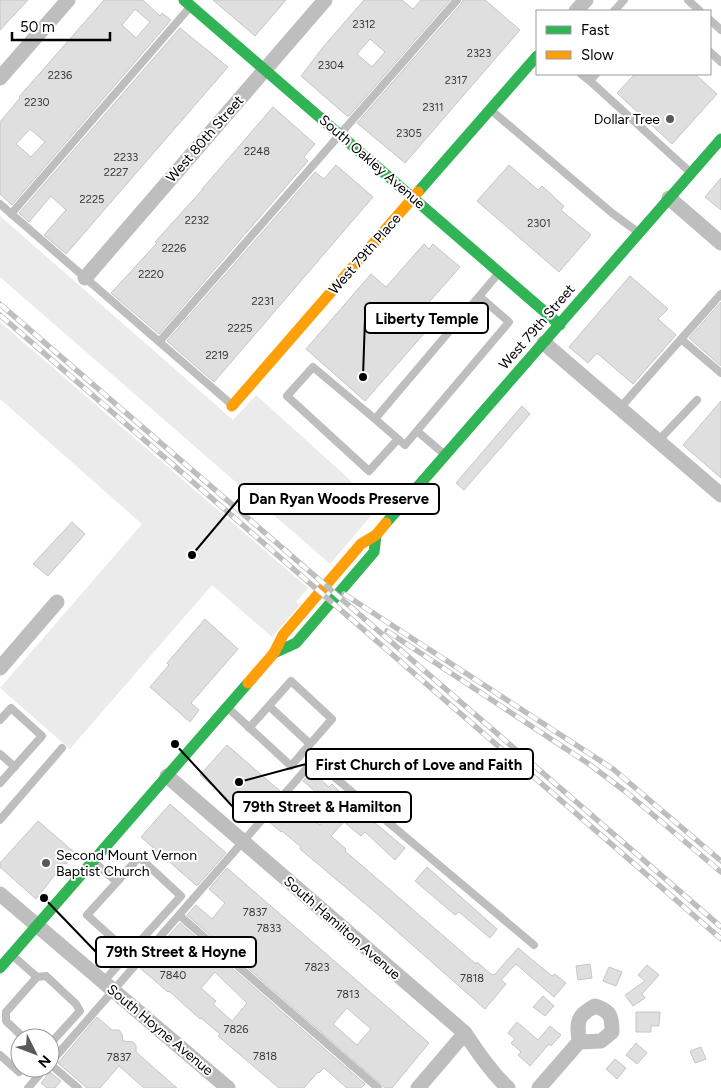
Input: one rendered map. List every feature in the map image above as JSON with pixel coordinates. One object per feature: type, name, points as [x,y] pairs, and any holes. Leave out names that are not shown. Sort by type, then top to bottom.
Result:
[{"type":"main road","name":"South Oakley Avenue","points":[[190,2],[265,70],[560,325]]},
{"type":"main road","name":"West 79th Place","points":[[232,406],[536,57]]},
{"type":"main road","name":"West 79th Street","points":[[0,968],[274,653],[283,634],[361,544],[376,536],[721,139]]},
{"type":"street","points":[[0,78],[68,0]]},
{"type":"street","name":"West 80th Street","points":[[85,278],[325,0]]},
{"type":"street","points":[[577,10],[586,0]]},
{"type":"street","points":[[669,198],[721,243]]},
{"type":"street","points":[[544,343],[721,495]]},
{"type":"street","points":[[0,668],[57,602]]},
{"type":"street","name":"South Hamilton Avenue","points":[[167,776],[465,1034],[480,1056],[508,1088]]},
{"type":"street","name":"South Hoyne Avenue","points":[[4,900],[37,925],[228,1088]]},
{"type":"street","points":[[418,1088],[465,1034]]},
{"type":"street","points":[[539,1088],[579,1042]]},
{"type":"lane","points":[[159,342],[456,0]]},
{"type":"lane","points":[[615,10],[624,0]]},
{"type":"lane","points":[[688,0],[696,10],[703,0]]},
{"type":"lane","points":[[11,214],[190,2]]},
{"type":"lane","points":[[711,21],[721,30]]},
{"type":"lane","points":[[711,53],[721,61]]},
{"type":"lane","points":[[582,75],[691,173]]},
{"type":"lane","points":[[590,81],[595,75]]},
{"type":"lane","points":[[490,110],[639,233]]},
{"type":"lane","points":[[0,204],[232,406]]},
{"type":"lane","points":[[375,418],[499,272]]},
{"type":"lane","points":[[620,408],[721,294]]},
{"type":"lane","points":[[398,439],[369,471],[287,396],[313,367],[375,418],[405,445],[509,322],[479,296]]},
{"type":"lane","points":[[681,339],[721,373]]},
{"type":"lane","points":[[658,441],[697,400]]},
{"type":"lane","points":[[417,431],[446,455]]},
{"type":"lane","points":[[227,707],[249,728],[290,766],[332,719],[291,681],[249,728]]},
{"type":"lane","points":[[268,706],[310,744]]},
{"type":"lane","points":[[0,720],[11,708],[42,736],[0,783]]},
{"type":"lane","points":[[0,820],[62,748]]},
{"type":"lane","points":[[0,754],[15,767]]},
{"type":"lane","points":[[108,986],[179,915],[314,760],[534,945]]},
{"type":"lane","points":[[60,1050],[108,986],[129,953],[180,896],[139,857],[87,914],[129,953]]},
{"type":"lane","points":[[93,861],[117,882]]},
{"type":"lane","points":[[179,915],[378,1088]]},
{"type":"lane","points":[[12,954],[37,977]]},
{"type":"lane","points":[[13,1028],[6,1021],[3,1009],[37,977],[46,976],[80,1010],[60,1033]]},
{"type":"lane","points":[[0,1055],[10,1064]]},
{"type":"lane","points":[[60,1072],[78,1088]]},
{"type":"lane","points":[[28,1088],[37,1078]]},
{"type":"shaded area","points":[[0,216],[233,420],[256,395],[347,477],[375,511],[330,564],[0,277]]},
{"type":"shaded area","points":[[0,322],[308,588],[296,602],[300,605],[272,637],[212,585],[70,749],[0,688],[142,524],[0,399]]},
{"type":"building","points":[[0,0],[28,0],[0,30]]},
{"type":"building","points":[[104,0],[143,0],[160,16],[162,13],[171,20],[12,205],[0,194],[0,122],[19,97]],"holes":[[[135,9],[150,22],[136,38],[122,25]],[[30,129],[45,142],[31,157],[16,144]]]},
{"type":"building","points":[[213,0],[286,0],[255,36]]},
{"type":"building","points":[[364,0],[402,0],[413,9],[421,0],[450,0],[349,116],[301,76]],"holes":[[[370,39],[385,52],[372,67],[357,54]]]},
{"type":"building","points":[[463,0],[485,0],[520,30],[405,163],[357,123]]},
{"type":"building","points":[[180,28],[228,67],[66,254],[44,235],[66,210],[51,196],[29,222],[19,213]]},
{"type":"building","name":"Dollar Tree","points":[[634,75],[696,75],[717,94],[672,144],[617,93]]},
{"type":"building","points":[[273,107],[315,144],[304,157],[308,161],[159,334],[111,293],[157,243],[155,242]]},
{"type":"building","points":[[336,165],[373,197],[214,382],[167,341],[315,172],[324,179]]},
{"type":"building","points":[[509,165],[538,190],[542,186],[564,206],[561,210],[591,235],[559,272],[477,201]]},
{"type":"building","points":[[721,178],[721,210],[705,197]]},
{"type":"building","points":[[424,244],[429,249],[433,244],[460,267],[423,309],[436,320],[365,401],[306,349],[371,274],[386,287]]},
{"type":"building","points":[[630,276],[668,309],[658,319],[676,335],[633,384],[597,353],[588,363],[569,347]]},
{"type":"building","points":[[721,302],[721,366],[689,338]]},
{"type":"building","points":[[721,401],[721,478],[683,445]]},
{"type":"building","points":[[522,406],[530,414],[464,490],[456,483]]},
{"type":"building","points":[[72,522],[85,534],[48,576],[33,564]]},
{"type":"building","points":[[205,619],[238,649],[191,703],[199,710],[190,722],[150,687],[169,665],[167,663]]},
{"type":"building","points":[[227,745],[280,791],[260,813],[258,812],[251,819],[200,775]]},
{"type":"building","points":[[312,772],[329,787],[332,784],[351,803],[405,848],[395,860],[365,832],[361,836],[344,822],[331,836],[346,849],[345,851],[476,964],[477,962],[492,975],[518,948],[552,976],[555,974],[566,983],[554,997],[516,964],[501,980],[506,984],[485,1009],[300,849],[301,847],[268,821],[290,796],[320,825],[335,808],[303,781]]},
{"type":"building","points":[[170,804],[226,853],[197,886],[141,837]]},
{"type":"building","points":[[38,821],[75,853],[66,864],[64,863],[36,899],[0,867],[0,863]]},
{"type":"building","points":[[427,867],[497,929],[490,938],[459,912],[455,915],[415,881]]},
{"type":"building","points":[[227,868],[429,1043],[392,1088],[385,1088],[187,915],[196,905],[212,919],[225,903],[209,889]],"holes":[[[347,1008],[371,1029],[357,1045],[333,1024]]]},
{"type":"building","points":[[180,923],[365,1084],[361,1088],[347,1088],[324,1068],[304,1088],[279,1088],[218,1036],[220,1034],[140,968]],"holes":[[[215,972],[247,1003],[232,1021],[213,1004],[216,1001],[201,988]]]},
{"type":"building","points":[[590,964],[592,978],[578,980],[576,966]]},
{"type":"building","points":[[647,965],[659,975],[642,994],[645,998],[633,1006],[625,995],[645,981],[638,975]]},
{"type":"building","points":[[609,967],[622,972],[616,986],[603,981]]},
{"type":"building","points":[[543,996],[554,1006],[545,1016],[533,1007]]},
{"type":"building","points":[[636,1012],[660,1012],[659,1026],[651,1026],[651,1032],[636,1032]]},
{"type":"building","points":[[97,1017],[112,1030],[119,1030],[123,1041],[133,1042],[136,1045],[136,1052],[177,1088],[144,1088],[119,1066],[100,1088],[87,1088],[60,1065],[60,1061]]},
{"type":"building","points":[[517,1022],[538,1040],[550,1026],[561,1035],[551,1046],[549,1044],[530,1066],[518,1055],[521,1052],[511,1043],[515,1039],[508,1033]]},
{"type":"building","points":[[636,1043],[647,1053],[637,1064],[626,1055]]},
{"type":"building","points":[[701,1047],[706,1059],[695,1063],[690,1051]]},
{"type":"building","points":[[615,1059],[626,1068],[617,1079],[606,1069]]},
{"type":"building","points":[[45,1078],[57,1078],[61,1081],[55,1088],[47,1088],[41,1083]]},
{"type":"railway","points":[[0,304],[721,927]]},
{"type":"railway","points":[[0,315],[721,939]]},
{"type":"railway","points":[[344,594],[613,769],[721,861]]},
{"type":"railway","points":[[387,631],[589,764],[626,792],[721,872]]},
{"type":"traffic: fast","points":[[184,0],[560,325]]},
{"type":"traffic: fast","points":[[418,192],[536,57]]},
{"type":"traffic: fast","points":[[386,523],[721,139]]},
{"type":"traffic: fast","points":[[274,653],[296,643],[374,552],[376,535]]},
{"type":"traffic: fast","points":[[0,968],[248,683]]},
{"type":"traffic: slow","points":[[232,406],[418,192]]},
{"type":"traffic: slow","points":[[248,683],[274,653],[283,635],[361,544],[376,535],[386,523]]},
{"type":"place","name":"Dollar Tree","points":[[670,119]]},
{"type":"place","name":"Liberty Temple","points":[[363,377]]},
{"type":"place","name":"Dan Ryan Woods Preserve","points":[[192,555]]},
{"type":"place","name":"79th Street & Hamilton","points":[[175,744]]},
{"type":"place","name":"First Church of Love and Faith","points":[[239,782]]},
{"type":"place","name":"Second Mount Vernon Baptist Church","points":[[46,863]]},
{"type":"place","name":"79th Street & Hoyne","points":[[44,898]]}]
